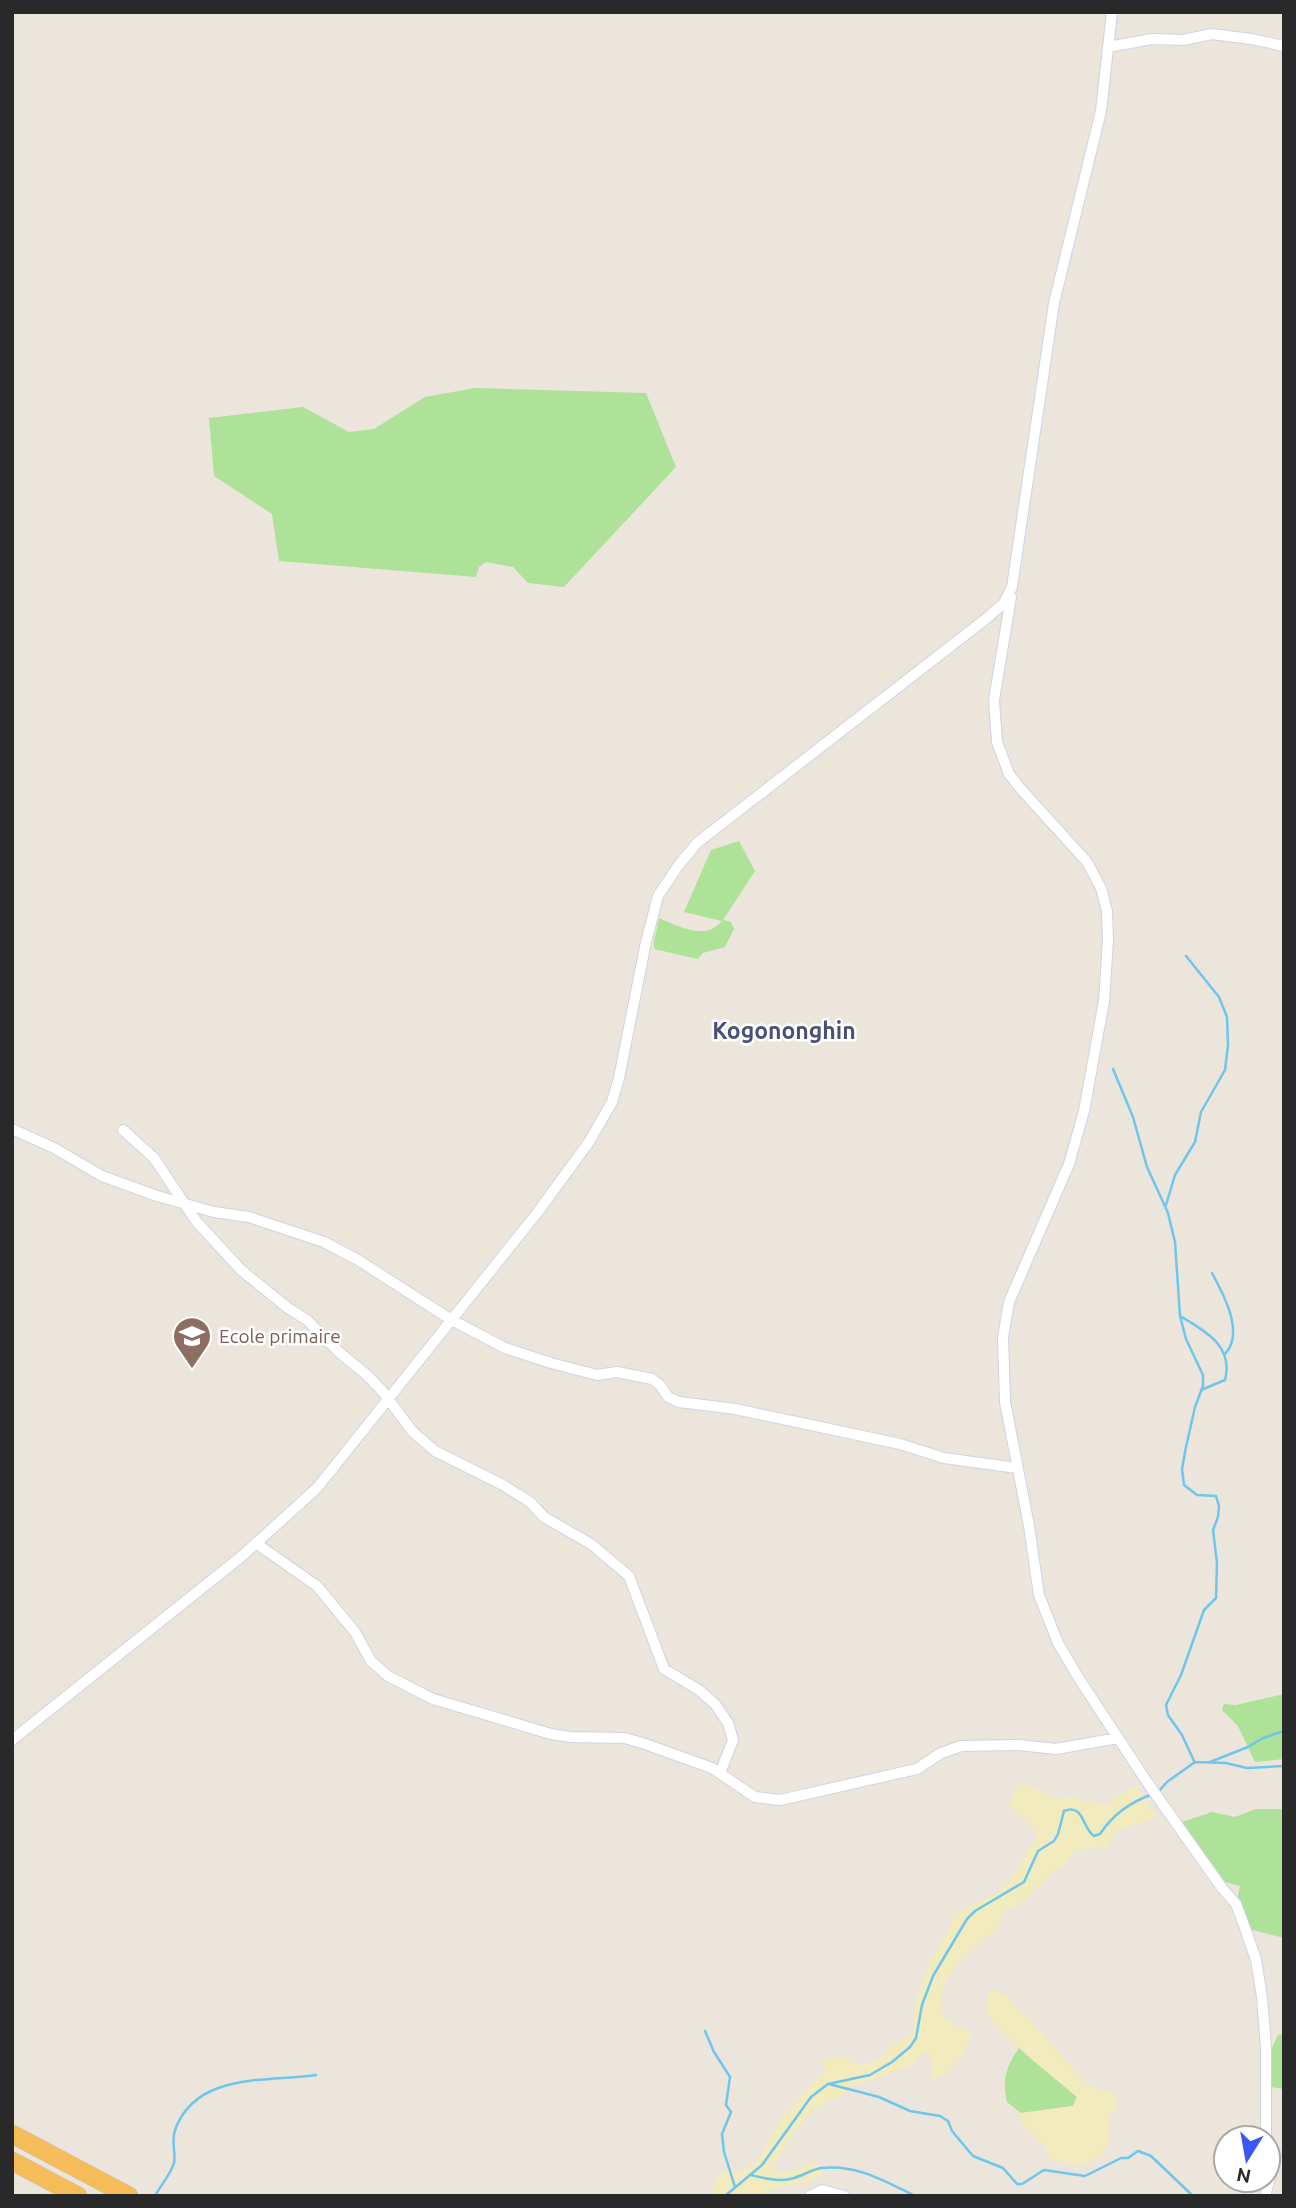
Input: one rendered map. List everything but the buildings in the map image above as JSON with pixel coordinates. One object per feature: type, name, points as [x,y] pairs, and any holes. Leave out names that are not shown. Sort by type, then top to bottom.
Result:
[{"type":"highway","points":[[12,2134],[129,2196]]},
{"type":"highway","points":[[12,2161],[78,2196]]},
{"type":"street","points":[[1112,12],[1101,111],[1054,303],[994,700],[997,742],[1009,774],[1091,869],[1101,888],[1107,911],[1108,940],[1104,1001],[1084,1111],[1069,1164],[1009,1303],[1003,1337],[1005,1402],[1029,1526],[1039,1595],[1048,1620],[1078,1677],[1147,1782],[1236,1905],[1256,1960],[1265,2026],[1266,2124]]},
{"type":"street","points":[[1108,47],[1153,39],[1183,40],[1212,34],[1284,46]]},
{"type":"street","points":[[12,1740],[257,1544],[317,1488],[537,1213],[601,1123],[612,1102],[658,896],[697,842],[987,618],[1004,603],[1012,587]]},
{"type":"street","points":[[12,1129],[102,1176],[185,1205],[249,1217],[324,1242],[358,1260],[450,1319],[505,1348],[597,1375],[617,1372],[652,1379],[668,1397],[679,1402],[735,1409],[900,1444],[944,1458],[1017,1468]]},
{"type":"street","points":[[123,1130],[154,1158],[196,1222],[242,1270],[307,1320],[367,1375],[412,1432],[435,1451],[503,1485],[530,1502],[544,1517],[591,1544],[629,1576],[664,1669],[699,1690],[715,1704],[728,1723],[733,1740],[720,1773]]},
{"type":"street","points":[[257,1544],[317,1586],[355,1632],[371,1661],[388,1676],[415,1692],[551,1734],[625,1738],[712,1768],[755,1797],[780,1800],[917,1769],[941,1753],[961,1746],[1019,1745],[1056,1749],[1118,1738]]},
{"type":"street","points":[[810,2196],[822,2190],[844,2196]]},
{"type":"green space","points":[[475,388],[646,393],[676,467],[564,587],[528,583],[513,567],[486,562],[479,567],[476,577],[279,561],[272,514],[214,476],[209,418],[303,407],[349,432],[374,429],[425,397]]},
{"type":"green space","points":[[739,841],[755,871],[723,920],[731,922],[734,929],[725,947],[703,953],[698,959],[654,949],[659,918],[699,931],[712,929],[722,921],[684,912],[711,850]]},
{"type":"green space","points":[[1284,1694],[1284,1759],[1255,1762],[1238,1726],[1222,1710],[1224,1704],[1236,1705]]},
{"type":"green space","points":[[1256,1809],[1284,1809],[1284,1938],[1245,1928],[1236,1904],[1240,1886],[1217,1880],[1182,1822],[1212,1812],[1235,1817]]},
{"type":"green space","points":[[1284,2034],[1284,2089],[1271,2087],[1268,2056],[1278,2035]]},
{"type":"green space","points":[[1019,2048],[1077,2097],[1073,2106],[1021,2113],[1007,2102],[1006,2074]]},
{"type":"sand","points":[[1021,1784],[1030,1785],[1054,1799],[1068,1797],[1106,1805],[1136,1785],[1155,1815],[1146,1821],[1116,1831],[1107,1847],[1075,1850],[1068,1862],[1050,1875],[1026,1900],[1002,1913],[999,1928],[962,1959],[947,1979],[941,2003],[944,2017],[961,2029],[969,2031],[971,2037],[951,2069],[933,2079],[929,2054],[926,2052],[911,2066],[850,2087],[841,2096],[815,2110],[794,2133],[773,2167],[775,2172],[786,2173],[814,2161],[824,2169],[813,2180],[772,2190],[765,2193],[766,2196],[710,2196],[719,2175],[726,2171],[735,2172],[748,2168],[758,2159],[779,2123],[825,2070],[822,2062],[827,2057],[847,2057],[853,2064],[868,2063],[882,2058],[893,2045],[908,2037],[913,2029],[914,2005],[929,1964],[949,1930],[954,1915],[1000,1891],[1011,1879],[1037,1835],[1032,1826],[1009,1805],[1013,1793]]},
{"type":"sand","points":[[997,1990],[1020,2010],[1090,2086],[1116,2097],[1118,2109],[1108,2117],[1110,2131],[1107,2145],[1093,2160],[1068,2164],[1051,2159],[1045,2147],[1019,2120],[1021,2113],[1073,2106],[1077,2097],[992,2022],[986,2006],[988,1994]]},
{"type":"waterway","points":[[1166,1205],[1175,1175],[1195,1142],[1201,1112],[1225,1070],[1228,1045],[1227,1017],[1219,997],[1186,956]]},
{"type":"waterway","points":[[1113,1069],[1133,1117],[1147,1167],[1168,1213],[1175,1242],[1180,1316],[1186,1339],[1203,1375],[1203,1386],[1195,1407],[1182,1469],[1184,1485],[1197,1495],[1216,1496],[1219,1506],[1213,1530],[1217,1563],[1216,1598],[1204,1610],[1181,1675],[1166,1705],[1168,1715],[1182,1735],[1194,1761]]},
{"type":"waterway","points":[[1212,1273],[1233,1324],[1231,1345],[1225,1354]]},
{"type":"waterway","points":[[1180,1316],[1208,1334],[1225,1358],[1225,1380],[1201,1390]]},
{"type":"waterway","points":[[1210,1762],[1284,1731]]},
{"type":"waterway","points":[[1159,1791],[1195,1762],[1226,1763],[1247,1768],[1284,1766]]},
{"type":"waterway","points":[[725,2196],[762,2165],[811,2097],[828,2084],[870,2075],[910,2047],[916,2038],[922,2005],[933,1976],[967,1919],[975,1911],[1024,1882],[1038,1851],[1054,1841],[1058,1834],[1064,1811],[1071,1809],[1079,1813],[1094,1836],[1100,1834],[1123,1810],[1153,1794]]},
{"type":"waterway","points":[[705,2031],[714,2052],[730,2077],[726,2105],[731,2112],[722,2134],[724,2152],[735,2187]]},
{"type":"waterway","points":[[155,2196],[174,2163],[175,2130],[185,2111],[199,2098],[235,2083],[316,2075]]},
{"type":"waterway","points":[[829,2084],[879,2097],[910,2111],[940,2116],[948,2121],[952,2131],[973,2156],[1003,2168],[1017,2184],[1022,2184],[1044,2170],[1085,2176],[1138,2151],[1151,2156],[1193,2196]]},
{"type":"waterway","points":[[751,2175],[785,2180],[813,2170],[834,2167],[870,2175],[915,2196]]},
{"type":"place","name":"Ecole primaire","points":[[192,1370]]},
{"type":"district","name":"Kogononghin","points":[[784,1030]]}]
